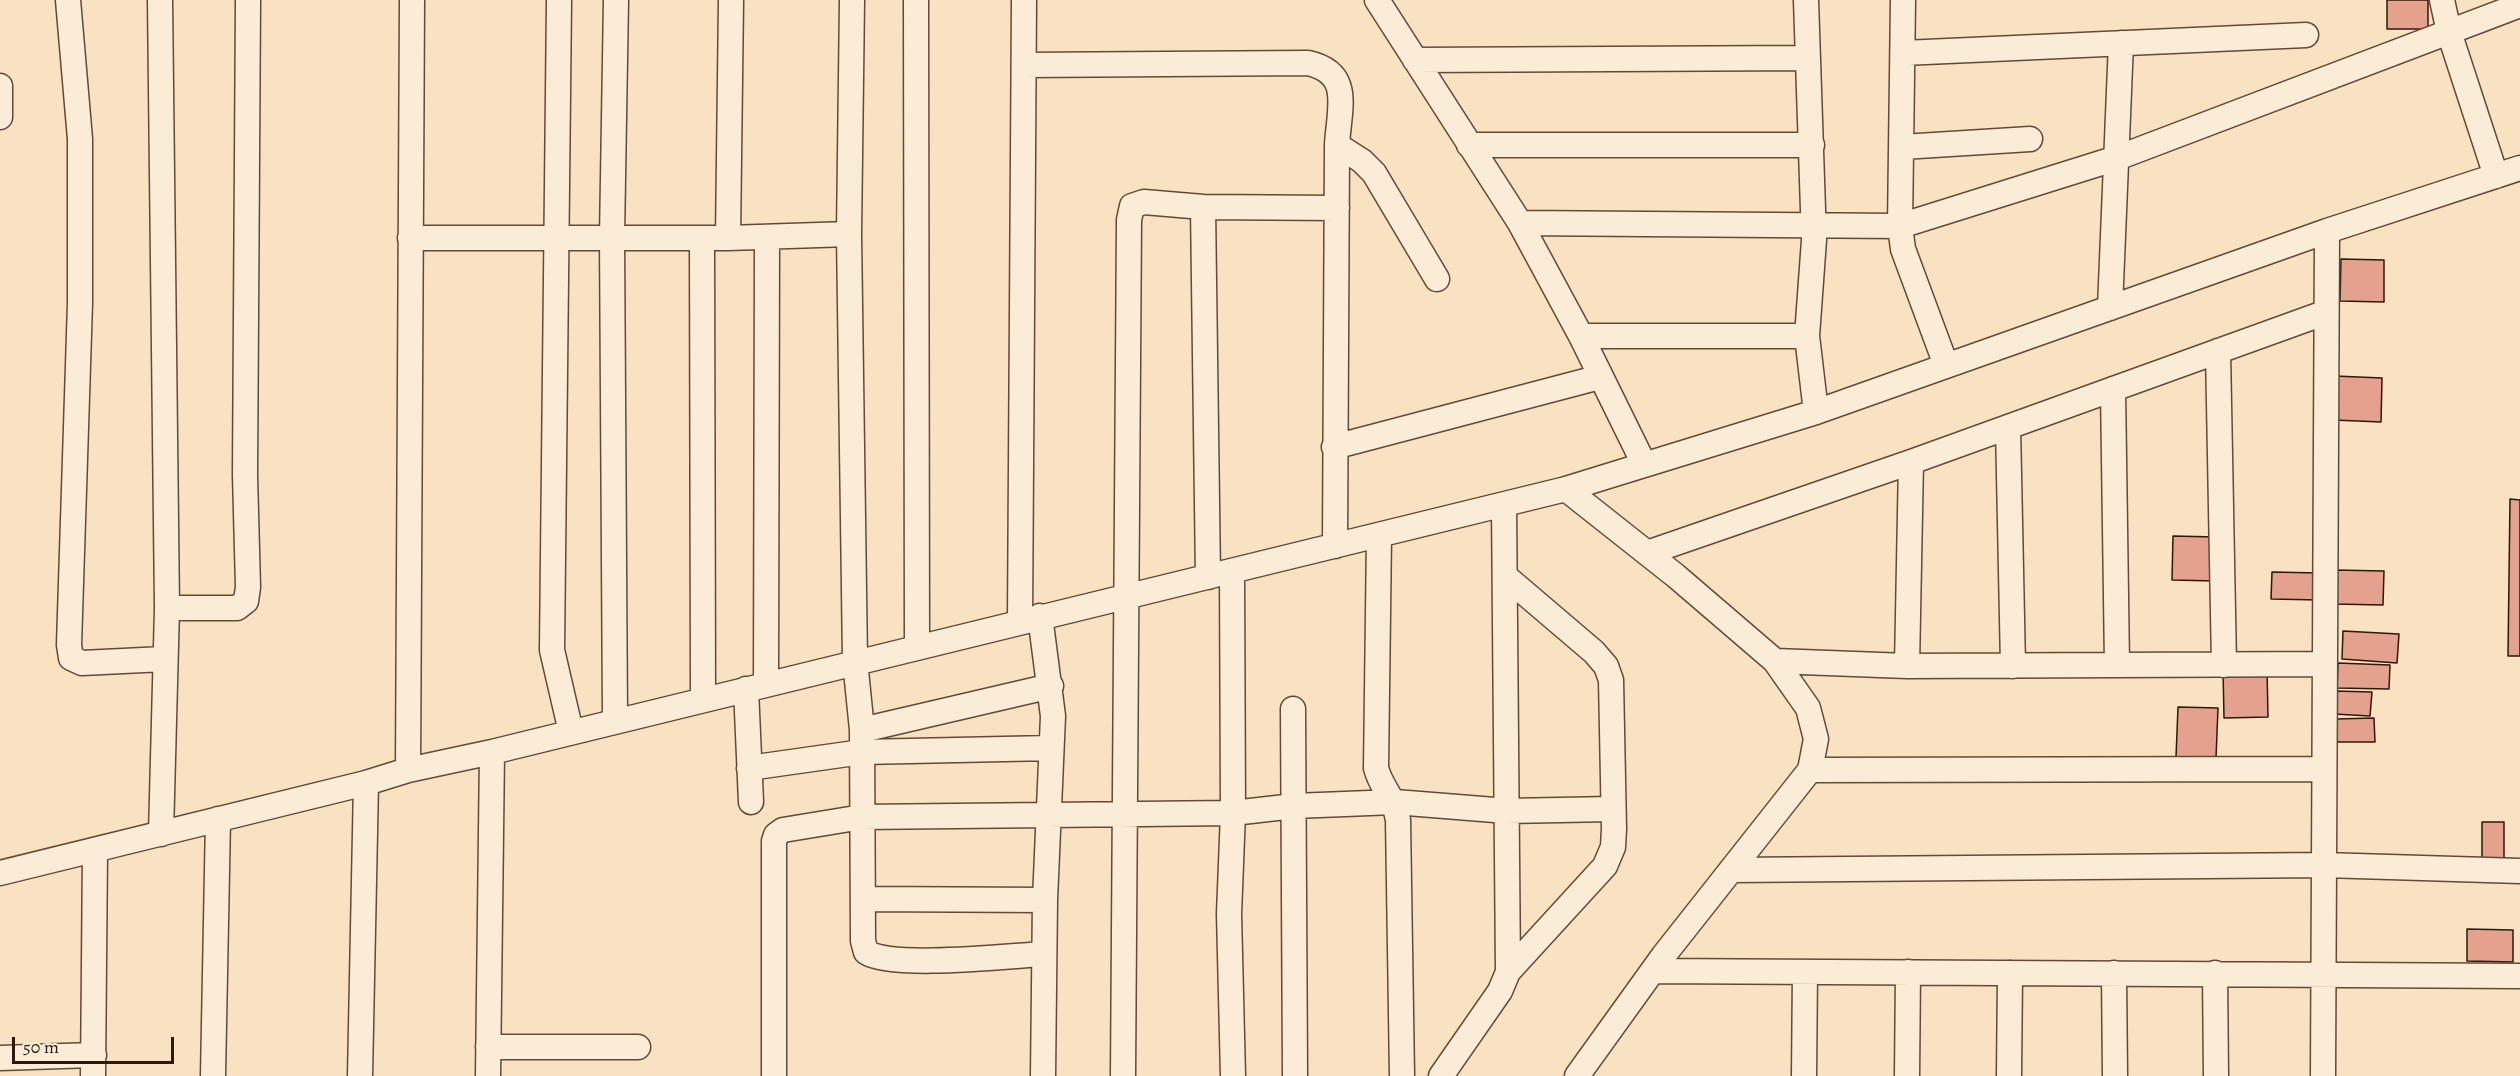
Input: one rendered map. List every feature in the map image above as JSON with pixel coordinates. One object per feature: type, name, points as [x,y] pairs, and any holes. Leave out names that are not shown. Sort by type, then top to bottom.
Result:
[{"type":"street","points":[[68,0],[81,140],[80,303],[69,645],[71,658],[82,663],[164,658]]},
{"type":"street","points":[[160,0],[167,608],[160,834]]},
{"type":"street","points":[[167,608],[237,608],[246,601],[248,587],[245,475],[248,0]]},
{"type":"street","points":[[408,770],[412,0]]},
{"type":"street","points":[[559,0],[552,650],[571,732]]},
{"type":"street","points":[[615,721],[612,237],[616,0]]},
{"type":"street","points":[[728,238],[731,0]]},
{"type":"street","points":[[852,0],[849,234],[855,661],[862,741],[863,941],[866,952],[875,958],[920,960],[1044,954]]},
{"type":"street","points":[[916,0],[917,647]]},
{"type":"street","points":[[1024,0],[1030,619],[1051,686],[1053,716],[1045,900],[1043,1076]]},
{"type":"street","points":[[1377,0],[1520,223],[1581,336],[1644,464]]},
{"type":"street","points":[[1806,0],[1814,240],[1808,336],[1816,412]]},
{"type":"street","points":[[1903,0],[1900,226],[1903,249],[1946,365]]},
{"type":"street","points":[[2442,0],[2449,32],[2496,176]]},
{"type":"street","points":[[1520,223],[1900,226],[2117,158],[2520,5]]},
{"type":"street","points":[[1903,53],[2306,35]]},
{"type":"street","points":[[2110,308],[2121,43]]},
{"type":"street","points":[[1415,60],[1808,58]]},
{"type":"street","points":[[1024,65],[1308,63],[1323,67],[1336,77],[1340,92],[1336,208],[1335,546]]},
{"type":"street","points":[[0,86],[0,117]]},
{"type":"street","points":[[1902,147],[2030,139]]},
{"type":"street","points":[[1337,145],[1362,161],[1374,173],[1437,279]]},
{"type":"street","points":[[1469,145],[1812,145]]},
{"type":"street","points":[[0,873],[366,783],[408,770],[492,752],[855,661],[1504,506],[1566,489],[1816,412],[2327,231],[2520,168]]},
{"type":"street","points":[[1124,1076],[1129,220],[1132,206],[1144,202],[1203,207],[1336,208]]},
{"type":"street","points":[[1203,207],[1208,577]]},
{"type":"street","points":[[2324,1076],[2324,313],[2327,231]]},
{"type":"street","points":[[410,238],[728,238],[849,234]]},
{"type":"street","points":[[751,801],[749,768],[756,686],[767,237]]},
{"type":"street","points":[[702,238],[703,699]]},
{"type":"street","points":[[1647,553],[1911,462],[2324,313]]},
{"type":"street","points":[[1581,336],[1808,336]]},
{"type":"street","points":[[2218,351],[2224,665]]},
{"type":"street","points":[[1334,447],[1600,376]]},
{"type":"street","points":[[2113,390],[2117,665]]},
{"type":"street","points":[[2008,427],[2013,666]]},
{"type":"street","points":[[1907,666],[1911,462]]},
{"type":"street","points":[[1566,489],[1647,553],[1775,661],[1808,708],[1816,739],[1810,770],[1653,971],[1577,1076]]},
{"type":"street","points":[[1504,506],[1508,972]]},
{"type":"street","points":[[1379,536],[1376,768],[1380,784],[1395,801],[1399,848],[1402,1076]]},
{"type":"street","points":[[1232,571],[1233,813],[1229,914],[1233,1076]]},
{"type":"street","points":[[1441,1076],[1500,991],[1508,972],[1605,866],[1613,848],[1612,697],[1606,666],[1594,652],[1506,577]]},
{"type":"street","points":[[1775,661],[1907,666],[2324,664]]},
{"type":"street","points":[[749,768],[862,741],[1051,686]]},
{"type":"street","points":[[1293,709],[1295,1076]]},
{"type":"street","points":[[862,741],[1051,748]]},
{"type":"street","points":[[488,1076],[492,752]]},
{"type":"street","points":[[1810,770],[2324,769]]},
{"type":"street","points":[[360,1076],[366,783]]},
{"type":"street","points":[[774,1076],[776,835],[783,830],[820,822],[862,817],[1233,813],[1294,806],[1395,801],[1507,811],[1612,809]]},
{"type":"street","points":[[213,1076],[218,819]]},
{"type":"street","points":[[0,1058],[94,1065],[95,850]]},
{"type":"street","points":[[1731,870],[2324,865],[2520,871]]},
{"type":"street","points":[[863,899],[1045,900]]},
{"type":"street","points":[[1653,971],[2520,976]]},
{"type":"street","points":[[1803,1076],[1805,972]]},
{"type":"street","points":[[1907,1076],[1908,972]]},
{"type":"street","points":[[2009,1076],[2010,973]]},
{"type":"street","points":[[2114,973],[2115,1076]]},
{"type":"street","points":[[2215,973],[2216,1076]]},
{"type":"street","points":[[488,1047],[638,1047]]},
{"type":"building","points":[[2387,0],[2428,0],[2428,29],[2387,29]]},
{"type":"building","points":[[2341,259],[2384,260],[2384,302],[2340,301]]},
{"type":"building","points":[[2335,376],[2382,378],[2381,422],[2334,420]]},
{"type":"building","points":[[2510,499],[2520,500],[2520,656],[2508,656]]},
{"type":"building","points":[[2173,536],[2216,537],[2215,581],[2172,580]]},
{"type":"building","points":[[2335,570],[2384,571],[2383,605],[2334,604]]},
{"type":"building","points":[[2272,572],[2319,573],[2319,600],[2271,599]]},
{"type":"building","points":[[2343,631],[2399,634],[2397,663],[2342,659]]},
{"type":"building","points":[[2338,663],[2390,665],[2389,689],[2337,688]]},
{"type":"building","points":[[2223,669],[2267,669],[2268,717],[2224,718]]},
{"type":"building","points":[[2335,691],[2372,692],[2370,716],[2334,714]]},
{"type":"building","points":[[2178,707],[2218,708],[2216,758],[2176,757]]},
{"type":"building","points":[[2374,718],[2375,742],[2336,742],[2336,719]]},
{"type":"building","points":[[2482,822],[2504,822],[2504,870],[2482,870]]},
{"type":"building","points":[[2467,929],[2513,930],[2513,962],[2467,961]]}]
